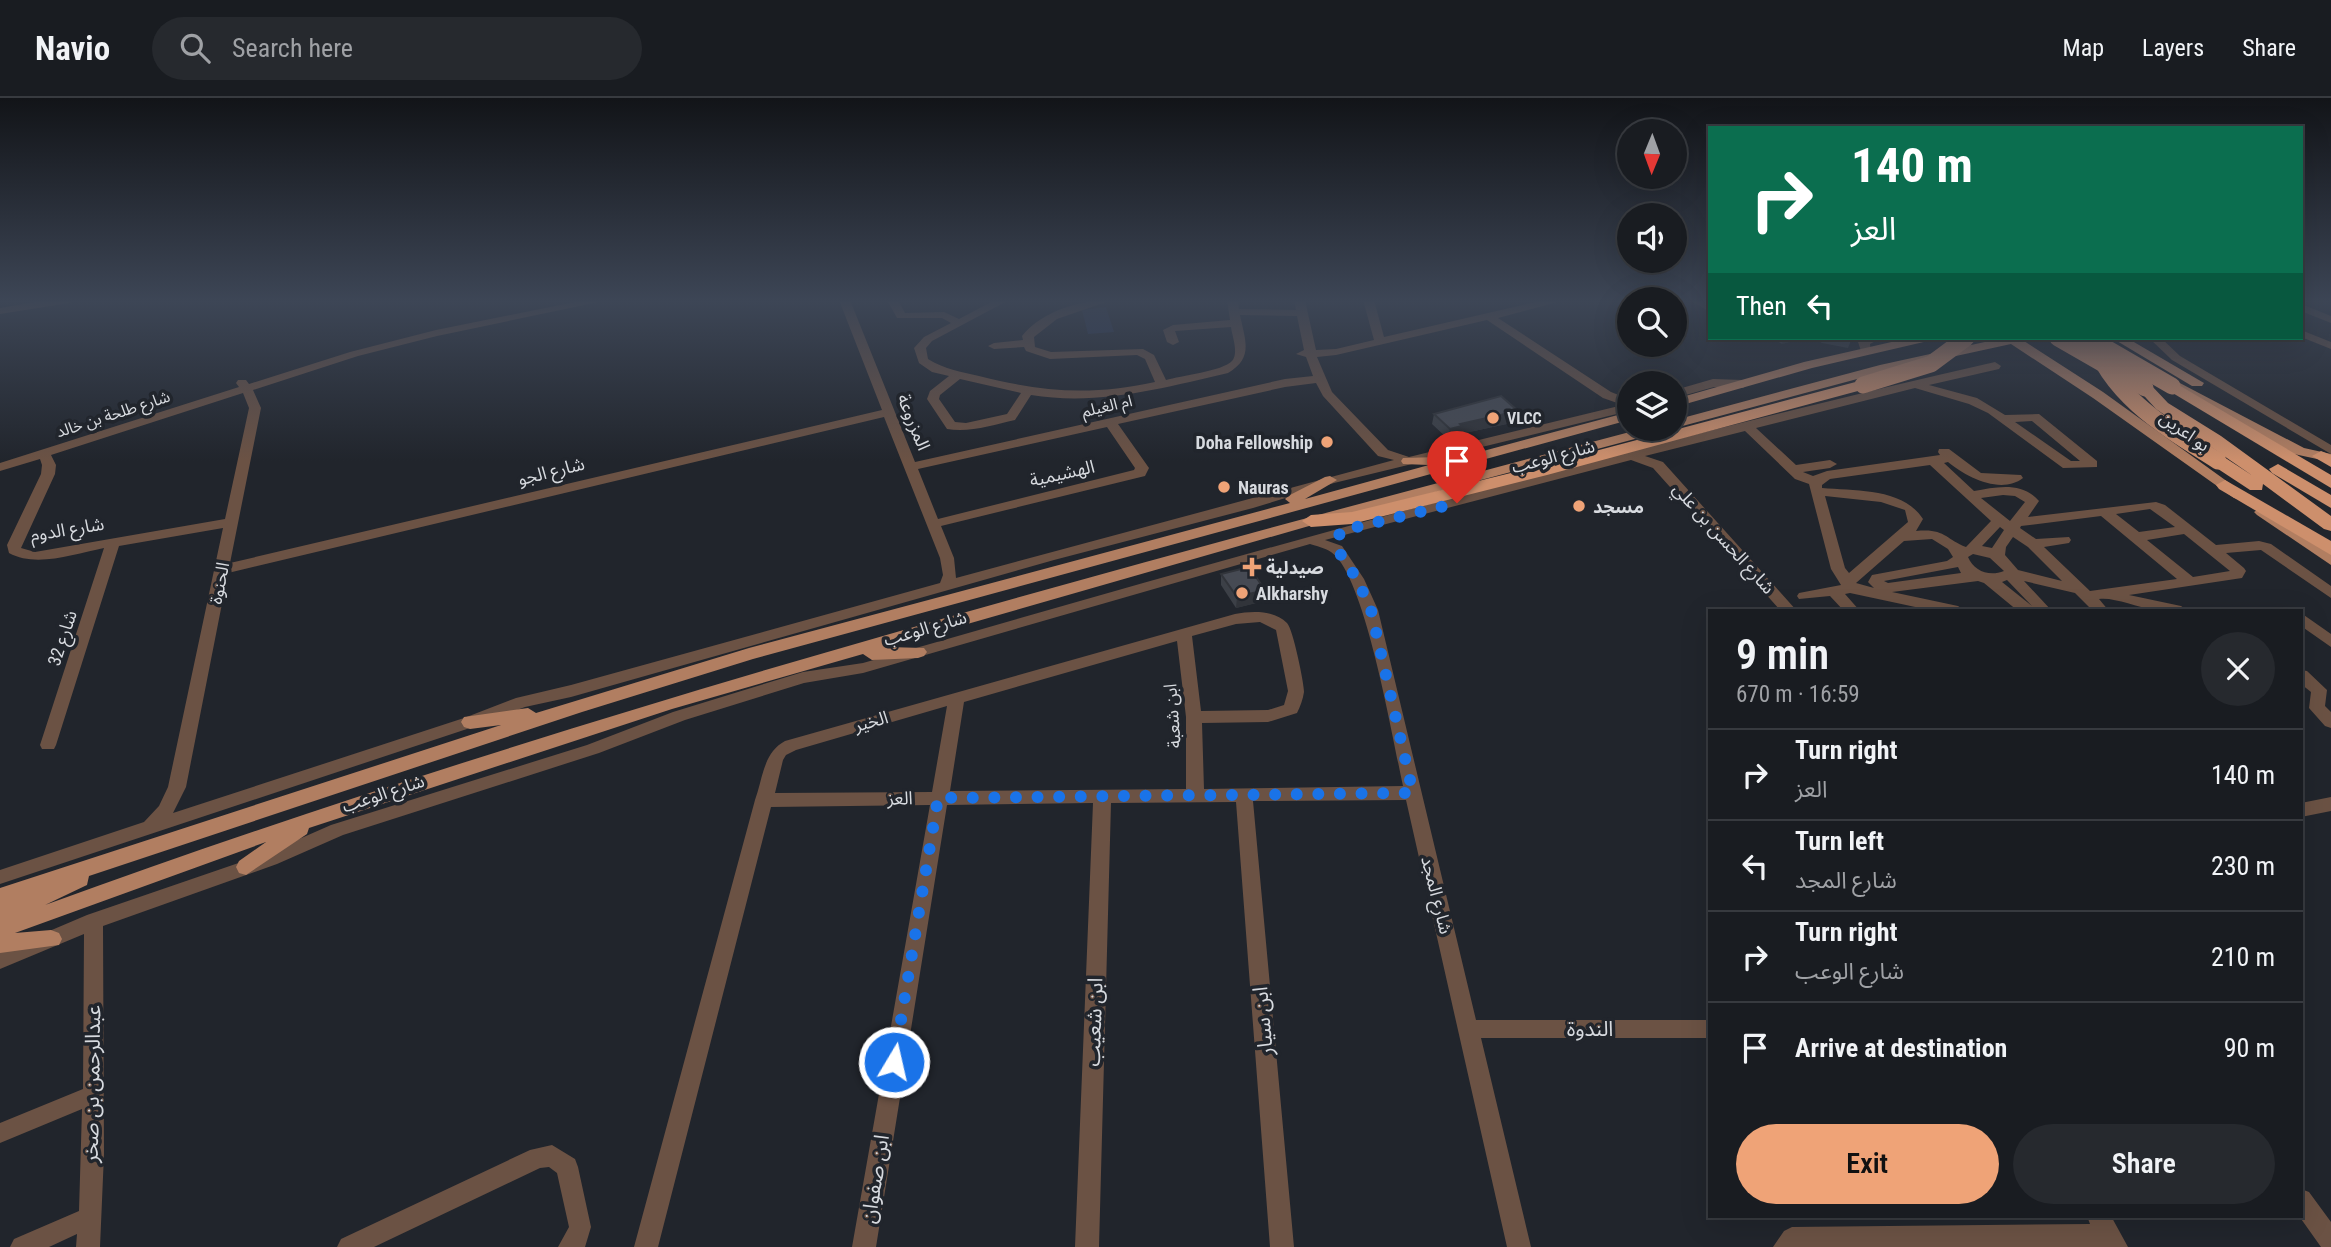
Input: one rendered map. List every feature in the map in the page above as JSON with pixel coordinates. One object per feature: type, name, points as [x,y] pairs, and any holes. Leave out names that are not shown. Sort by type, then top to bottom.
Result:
[{"type":"highway","points":[[1311,521],[1352,518],[1541,471],[1912,372],[1948,354]]},
{"type":"highway","points":[[2085,354],[2331,503]]},
{"type":"highway","points":[[2096,354],[2137,403],[2331,541]]},
{"type":"highway","points":[[2117,354],[2331,483]]},
{"type":"highway","points":[[2145,388],[2162,406],[2215,440],[2331,525]]},
{"type":"highway","points":[[2225,485],[2331,549]]},
{"type":"highway","points":[[2273,498],[2331,532]]},
{"type":"main road","points":[[1687,400],[1857,354]]},
{"type":"main road","points":[[1687,415],[1780,385],[1914,354]]},
{"type":"main road","name":"شارع الوعب","points":[[1687,421],[1885,380],[1940,354]]},
{"type":"main road","points":[[2013,354],[2067,374]]},
{"type":"main road","name":"بو اعرين","points":[[2037,354],[2331,560]]},
{"type":"main road","points":[[2040,354],[2049,362]]},
{"type":"main road","points":[[2119,354],[2299,451],[2329,457]]},
{"type":"main road","points":[[2145,354],[2329,457]]},
{"type":"main road","points":[[2157,354],[2169,367]]},
{"type":"main road","points":[[2098,395],[2078,374],[2076,368],[2080,363],[2091,358],[2107,357],[2142,366]]},
{"type":"main road","name":"شارع الوعب","points":[[0,897],[576,707],[749,654],[1617,419]]},
{"type":"main road","name":"شارع الوعب","points":[[0,930],[317,817],[667,704],[1311,521],[1617,439]]},
{"type":"main road","points":[[1408,461],[1431,462],[1488,449],[1522,447]]},
{"type":"main road","points":[[1249,519],[1265,507],[1301,496],[1330,480]]},
{"type":"main road","points":[[2225,485],[2262,523],[2331,573]]},
{"type":"main road","points":[[823,660],[918,652]]},
{"type":"main road","points":[[470,722],[576,707]]},
{"type":"main road","points":[[246,867],[317,817]]},
{"type":"main road","points":[[0,916],[52,894],[116,858]]},
{"type":"main road","points":[[0,944],[51,939]]},
{"type":"street","name":"شارع طلحة بن خالد","points":[[0,461],[341,354]]},
{"type":"street","name":"شارع طلحة بن خالد","points":[[0,467],[243,385],[355,354]]},
{"type":"street","name":"المزروعة","points":[[866,354],[947,558],[950,575],[946,586]]},
{"type":"street","points":[[920,354],[928,365],[958,374],[1028,391],[1064,396],[1102,395],[1224,370],[1237,363],[1241,354]]},
{"type":"street","points":[[1041,354],[1050,356],[1092,354]]},
{"type":"street","points":[[1144,354],[1150,357],[1161,383]]},
{"type":"street","points":[[1313,354],[1307,354],[1327,405],[1374,458],[1370,470]]},
{"type":"street","points":[[1545,354],[1617,400]]},
{"type":"street","points":[[2171,354],[2329,457]]},
{"type":"street","points":[[1915,385],[1996,366]]},
{"type":"street","points":[[958,374],[934,394],[933,399],[951,426],[966,427],[1011,417],[1028,391]]},
{"type":"street","points":[[1315,379],[1381,451],[1390,457],[1408,461]]},
{"type":"street","name":"ام الغيلم","points":[[911,467],[1111,424],[1278,384],[1315,379]]},
{"type":"street","points":[[1885,380],[1915,385],[1973,401],[2071,466],[2092,464],[2035,417],[1996,414]]},
{"type":"street","name":"شارع الوعب","points":[[0,961],[94,921],[246,867],[337,830],[581,753],[666,720],[803,678],[863,668],[1310,539],[1338,540],[1634,457],[1657,458],[1885,380]]},
{"type":"street","points":[[1687,391],[1713,383],[1743,384]]},
{"type":"street","name":"الحنوة","points":[[145,829],[166,810],[177,787],[255,408],[252,397],[243,385]]},
{"type":"street","points":[[1607,395],[1612,404],[1611,413]]},
{"type":"street","name":"شارع الوعب","points":[[0,877],[470,722],[522,702],[571,691],[971,578],[1248,505],[1330,480],[1617,410]]},
{"type":"street","name":"شارع الجو","points":[[222,570],[889,412]]},
{"type":"street","name":"الهشيمية","points":[[934,524],[1142,472],[1142,468],[1111,424]]},
{"type":"street","points":[[1748,427],[1803,478],[1816,486],[1883,498],[1909,509],[1916,519],[1914,524],[1844,587]]},
{"type":"street","points":[[2041,446],[2066,441]]},
{"type":"street","name":"شارع الدوم","points":[[44,453],[49,465],[48,474],[14,550],[25,556],[232,522]]},
{"type":"street","points":[[1816,486],[1827,475],[1942,457],[1976,477],[1996,480],[2016,478]]},
{"type":"street","points":[[1942,457],[1971,495],[1999,520],[2015,526],[2091,593],[2101,609]]},
{"type":"street","name":"شارع الحسن بن علي","points":[[1657,458],[1793,601]]},
{"type":"street","points":[[1793,469],[1830,464]]},
{"type":"street","points":[[1996,480],[2007,491]]},
{"type":"street","points":[[1816,486],[1838,569],[1852,609]]},
{"type":"street","points":[[1971,495],[2007,491],[2023,493],[2032,500],[1999,547],[1997,556]]},
{"type":"street","points":[[2015,526],[2151,505],[2160,508],[2239,573],[2190,582],[2091,593]]},
{"type":"street","points":[[2104,511],[2190,582]]},
{"type":"street","points":[[1876,584],[1877,578],[1944,566],[1982,539],[1999,520]]},
{"type":"street","points":[[2137,537],[2187,529]]},
{"type":"street","points":[[1899,537],[1933,533],[1964,554],[1997,556],[2009,565],[2010,574],[2043,609]]},
{"type":"street","points":[[1950,542],[1982,539]]},
{"type":"street","name":"شارع المجد","points":[[1338,540],[1371,610],[1519,1247]]},
{"type":"street","points":[[2033,544],[2064,540]]},
{"type":"street","name":"شارع 32","points":[[48,745],[113,542]]},
{"type":"street","points":[[2213,550],[2259,545],[2266,547],[2331,593]]},
{"type":"street","points":[[1964,554],[1966,569],[1984,578],[2025,609]]},
{"type":"street","name":"المزروعة","points":[[947,558],[960,573],[971,578]]},
{"type":"street","points":[[1793,601],[1844,587],[1876,584],[1888,588],[1949,578],[1998,579],[2010,574],[2161,608]]},
{"type":"street","points":[[1844,587],[1948,609]]},
{"type":"street","name":"الخير","points":[[646,1247],[776,755],[785,747],[957,696],[1244,617],[1268,618],[1283,628],[1296,691],[1291,709],[1282,713],[1194,717]]},
{"type":"street","points":[[2303,620],[2331,642]]},
{"type":"street","name":"ابن شعبة","points":[[1184,634],[1194,717],[1195,795]]},
{"type":"street","points":[[2305,683],[2331,683]]},
{"type":"street","points":[[2305,683],[2320,695],[2318,710],[2331,722]]},
{"type":"street","name":"ابن صفوان","points":[[864,1247],[957,696]]},
{"type":"street","points":[[177,787],[181,800],[186,804],[215,805]]},
{"type":"street","name":"العز","points":[[764,800],[1413,793]]},
{"type":"street","name":"ابن سيار","points":[[1244,795],[1282,1247]]},
{"type":"street","name":"ابن شعيب","points":[[1087,1247],[1102,796]]},
{"type":"street","points":[[2303,810],[2331,804]]},
{"type":"street","name":"عبدالرحمن بن صخر","points":[[88,1247],[93,1095],[94,921]]},
{"type":"street","name":"الندوة","points":[[1469,1029],[1708,1029]]},
{"type":"street","points":[[0,1133],[93,1095]]},
{"type":"street","points":[[349,1247],[538,1158],[552,1156],[567,1167],[580,1227],[576,1241],[570,1247]]},
{"type":"street","points":[[2303,1203],[2331,1241]]},
{"type":"street","points":[[22,1247],[88,1218]]},
{"type":"street","points":[[1785,1247],[1793,1239],[2000,1242],[2108,1233]]},
{"type":"building","points":[[1501,396],[1518,411],[1460,424],[1462,426],[1450,429],[1434,414]]},
{"type":"building","points":[[1249,567],[1265,590],[1237,597],[1221,574]]},
{"type":"place","name":"VLCC","points":[[1493,418]]},
{"type":"place","name":"Doha Fellowship","points":[[1327,442]]},
{"type":"place","name":"Nauras","points":[[1224,487]]},
{"type":"place","name":"مسجد","points":[[1579,506]]},
{"type":"place","name":"صيدلية","points":[[1252,567]]},
{"type":"place","name":"Alkharshy","points":[[1242,593]]},
{"type":"route","points":[[894,1062],[938,798],[1413,793],[1371,610],[1357,579],[1337,549],[1337,543],[1340,531],[1457,503]]}]
